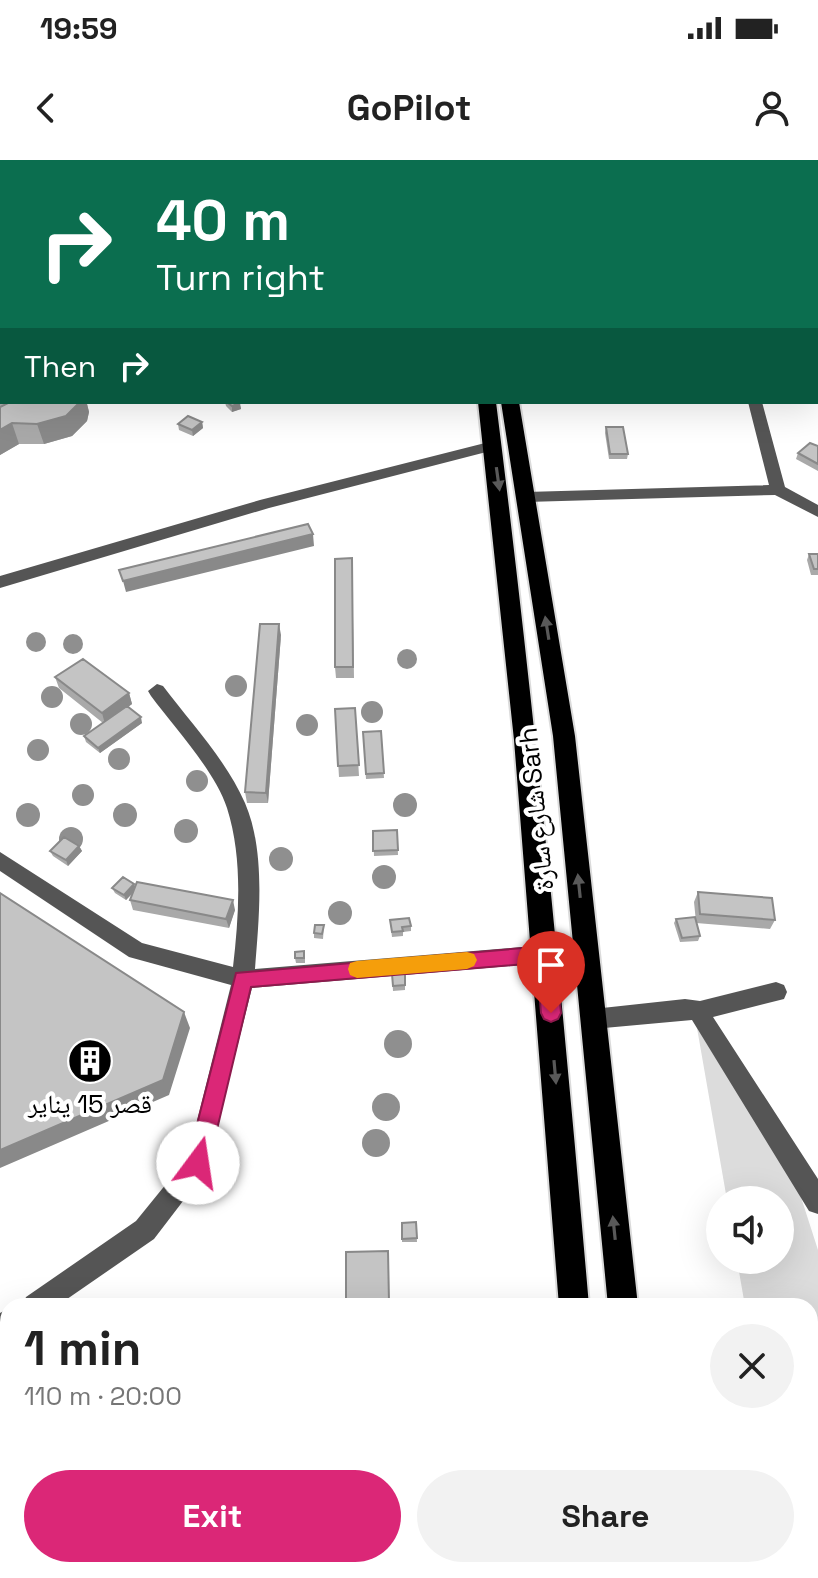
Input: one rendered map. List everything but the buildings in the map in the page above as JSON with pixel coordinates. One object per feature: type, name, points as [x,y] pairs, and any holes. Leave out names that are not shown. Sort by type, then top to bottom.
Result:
[{"type":"highway","name":"شارع سارة Sarh","points":[[487,404],[505,532],[546,954],[573,1298]]},
{"type":"highway","name":"شارع سارة Sarh","points":[[510,404],[564,736],[622,1298]]},
{"type":"street","points":[[756,404],[778,490]]},
{"type":"street","points":[[0,582],[341,483],[493,446]]},
{"type":"street","points":[[526,497],[778,490],[818,512]]},
{"type":"street","points":[[47,1298],[145,1230],[198,1163],[243,979],[249,913],[245,847],[236,805],[215,769],[157,691]]},
{"type":"street","points":[[0,860],[136,951],[243,979],[546,954]]},
{"type":"street","points":[[593,1019],[685,1009],[700,1011],[776,992]]},
{"type":"street","points":[[700,1011],[705,1027],[725,1052],[786,1146],[818,1202]]},
{"type":"shaded area","points":[[697,1028],[799,1191],[818,1250],[818,1298],[744,1298],[739,1274],[794,1274],[794,1186],[725,1186]]},
{"type":"slow traffic","points":[[357,969],[467,960]]},
{"type":"place","name":"قصر 15 يناير","points":[[90,1061]]},
{"type":"route","points":[[198,1163],[243,979],[546,954],[551,1013]]}]
